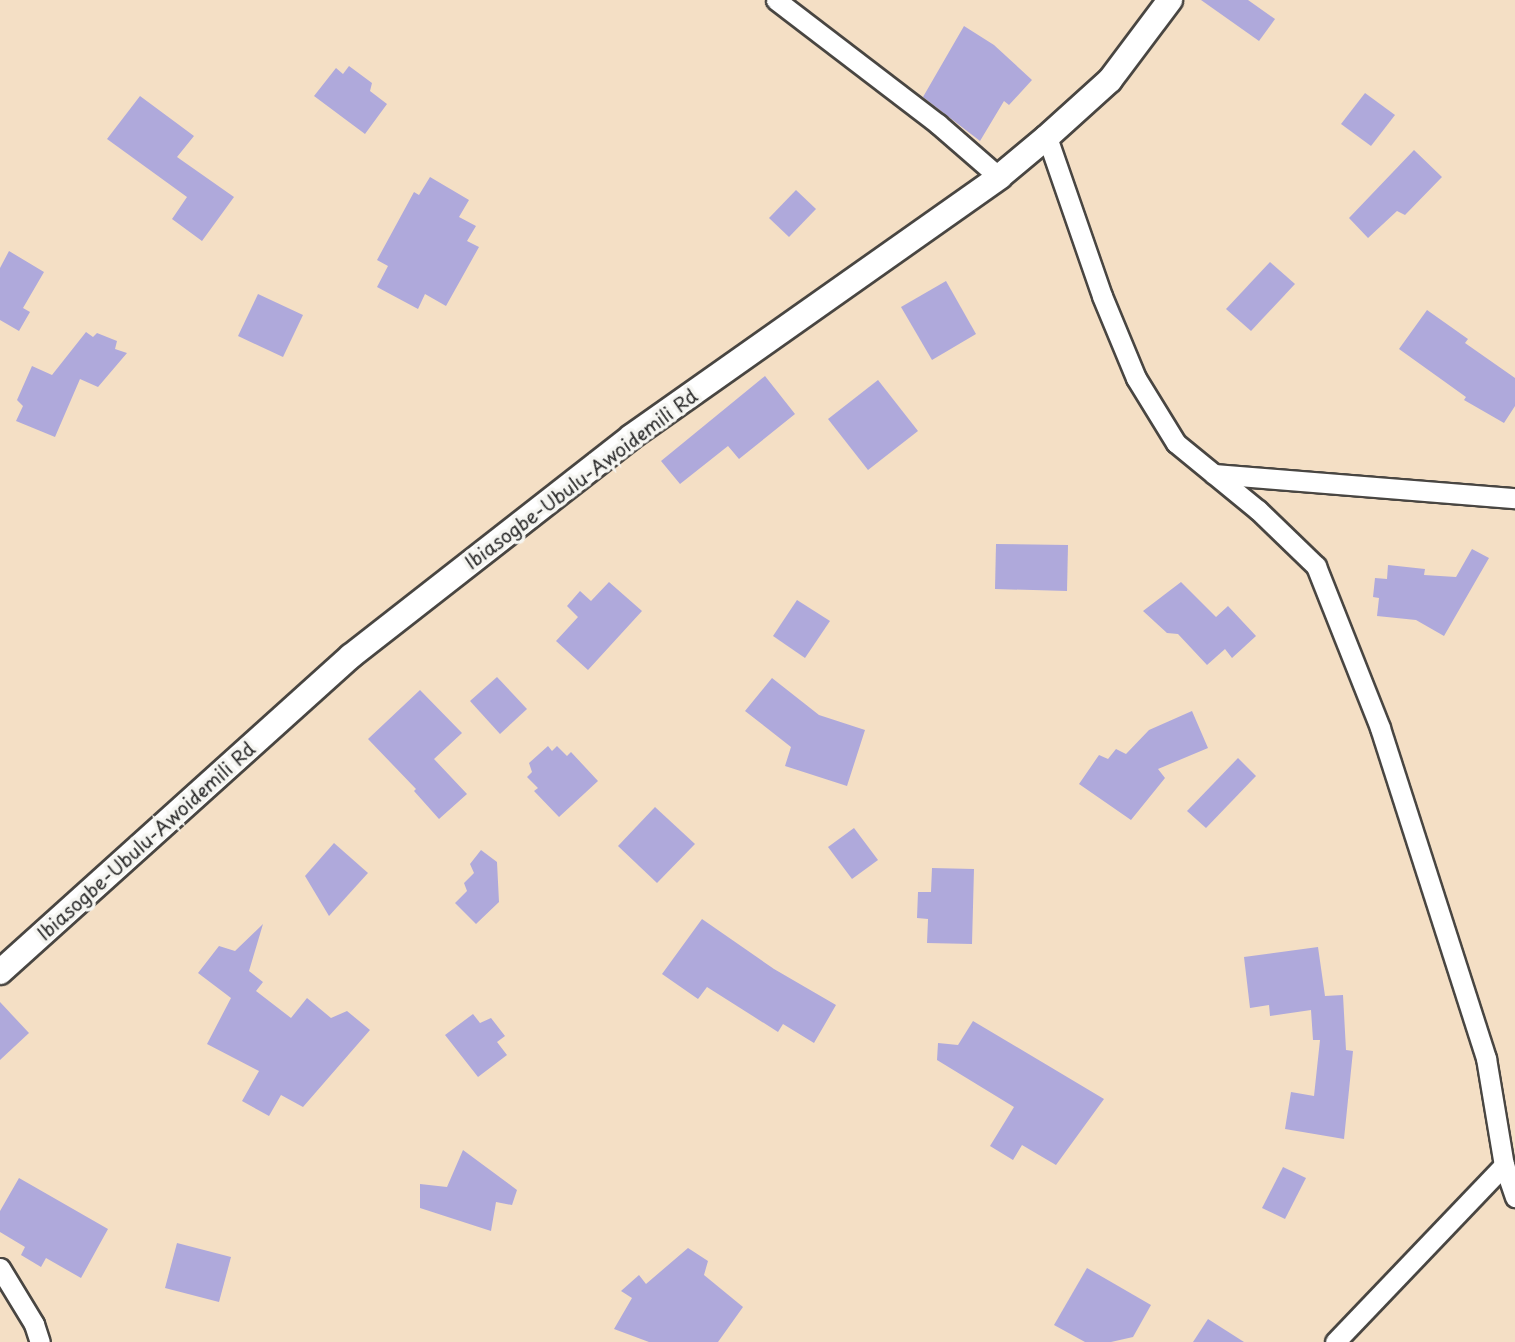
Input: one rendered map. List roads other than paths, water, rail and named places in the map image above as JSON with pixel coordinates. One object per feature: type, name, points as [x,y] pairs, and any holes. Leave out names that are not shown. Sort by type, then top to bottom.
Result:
[{"type":"street","points":[[776,0],[938,124],[999,177]]},
{"type":"street","name":"Ibiasogbe-Ubulu-Awoidemili Rd","points":[[0,972],[351,656],[631,437],[999,177],[1110,80],[1170,0]]},
{"type":"street","points":[[1047,137],[1102,296],[1136,379],[1176,443],[1316,566],[1380,728],[1486,1058],[1504,1165],[1515,1197]]},
{"type":"street","points":[[1214,474],[1515,498]]},
{"type":"street","points":[[1335,1342],[1504,1165]]},
{"type":"street","points":[[0,1268],[34,1324],[40,1342]]}]
